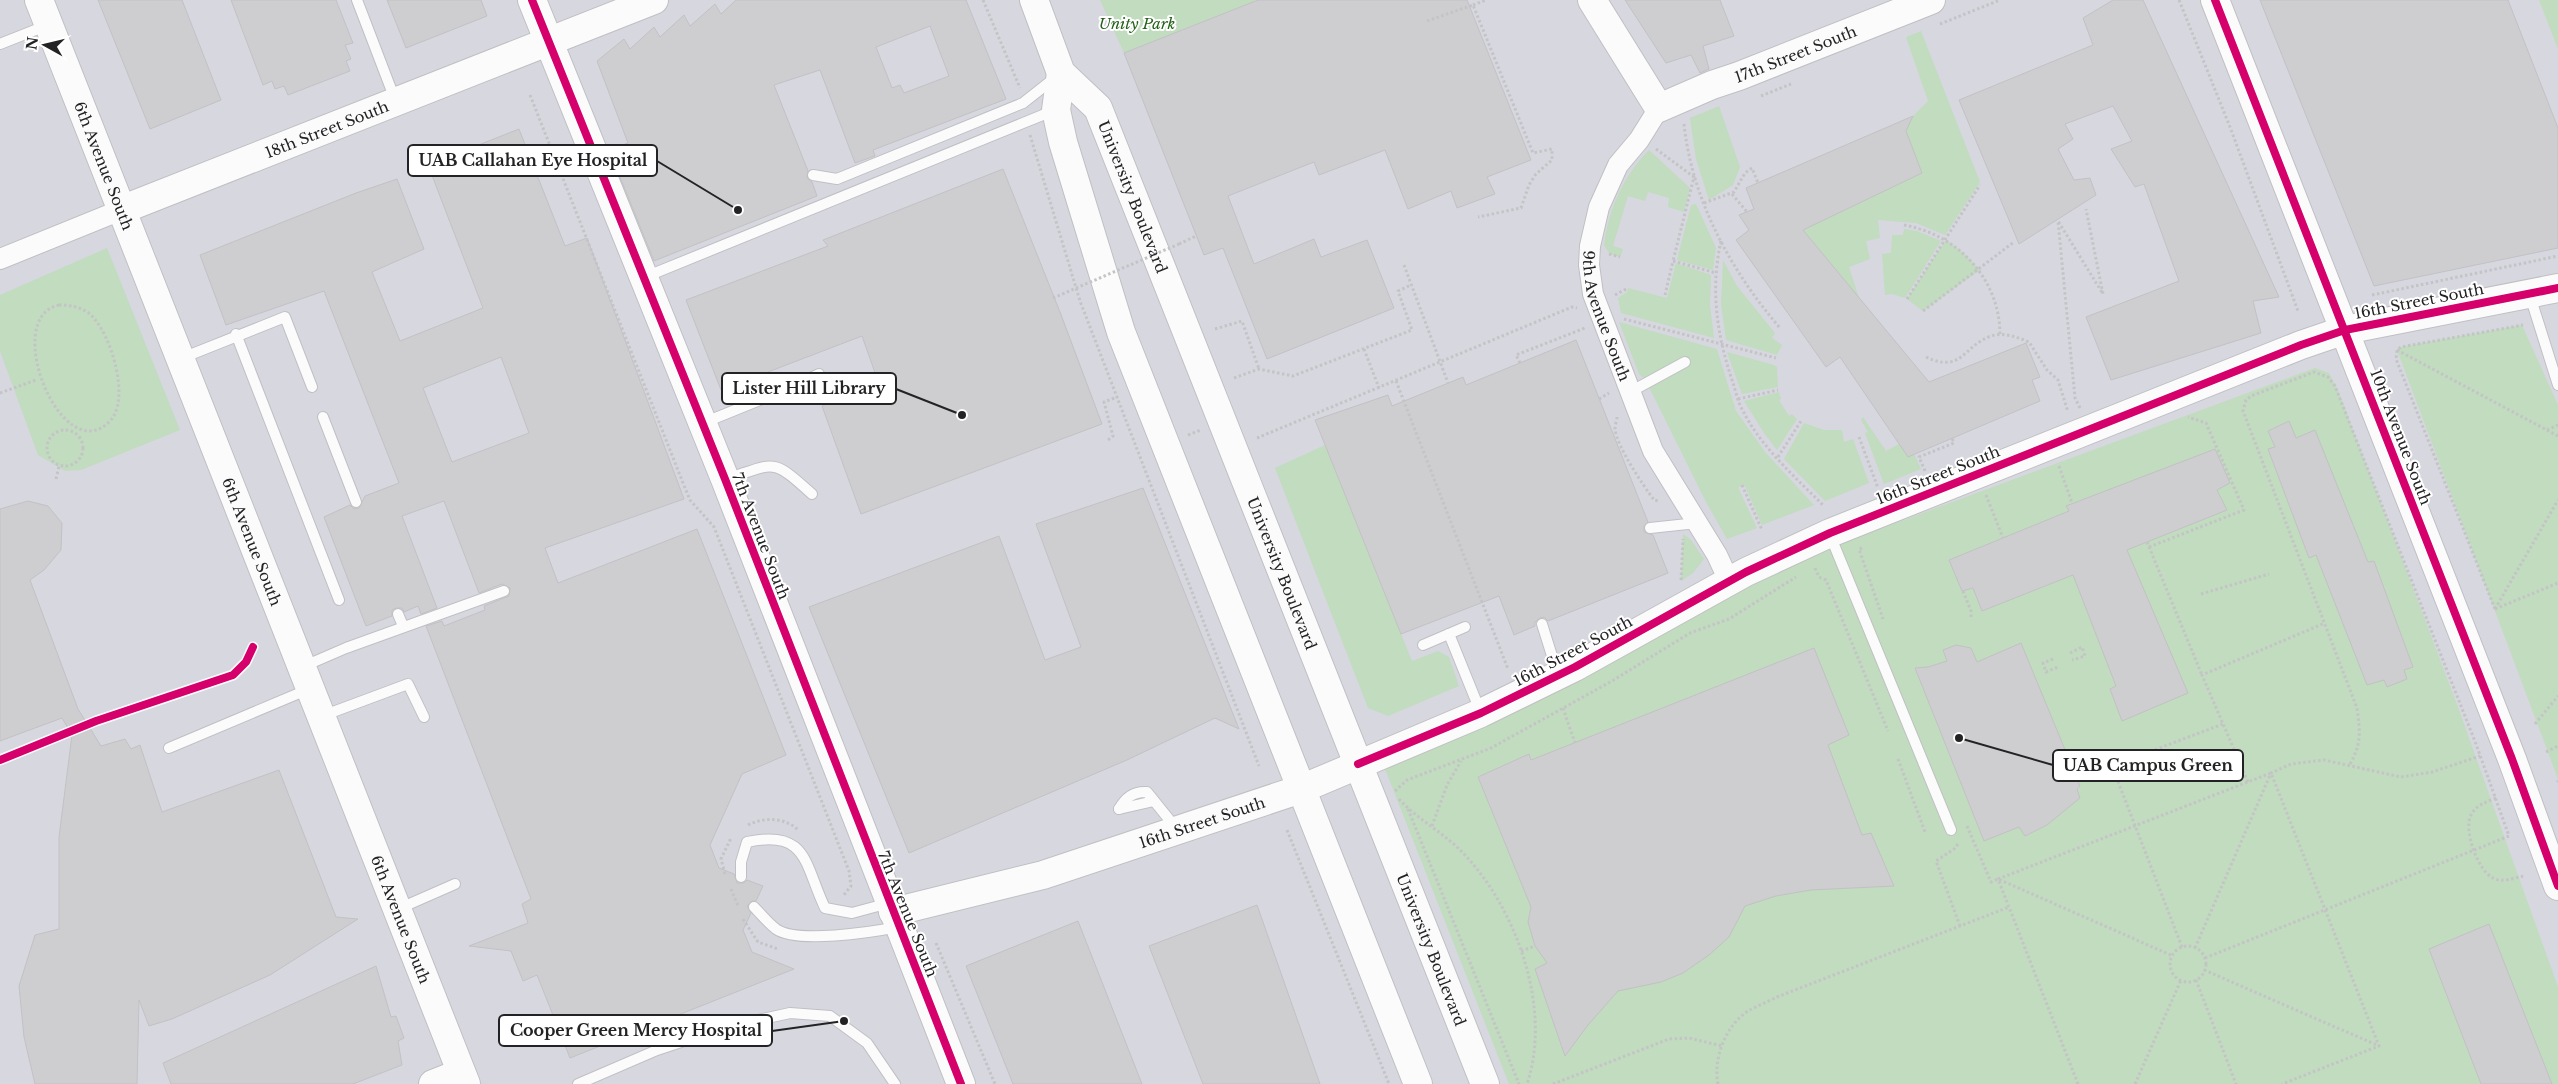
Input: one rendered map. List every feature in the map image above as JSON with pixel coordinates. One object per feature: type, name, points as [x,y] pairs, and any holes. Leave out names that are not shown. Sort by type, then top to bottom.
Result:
[{"type":"street","name":"7th Avenue South","points":[[532,0],[725,479],[893,914],[961,1084]]},
{"type":"street","name":"18th Street South","points":[[0,259],[654,0]]},
{"type":"street","name":"University Boulevard","points":[[1034,0],[1061,73],[1098,108],[1485,1084]]},
{"type":"street","points":[[1592,0],[1668,116]]},
{"type":"street","name":"10th Avenue South","points":[[2215,0],[2512,759],[2558,886]]},
{"type":"street","name":"6th Avenue South","points":[[44,12],[464,1078]]},
{"type":"street","name":"17th Street South","points":[[1668,116],[1712,85],[1935,12]]},
{"type":"street","name":"University Boulevard","points":[[1061,73],[1056,110],[1063,142],[1121,332],[1418,1084]]},
{"type":"street","name":"9th Avenue South","points":[[1668,116],[1639,140],[1618,165],[1607,185],[1599,207],[1590,246],[1593,294],[1653,451],[1692,530],[1729,581]]},
{"type":"street","name":"16th Street South","points":[[893,914],[1042,875],[1301,789],[1481,714],[1558,675],[1729,581],[1830,533],[2301,345],[2345,330],[2558,288]]},
{"type":"street","points":[[433,1084],[464,1078]]},
{"type":"lane","points":[[357,0],[396,102]]},
{"type":"lane","points":[[0,44],[44,12]]},
{"type":"lane","points":[[813,174],[837,178],[846,175],[1023,103],[1061,73]]},
{"type":"lane","points":[[643,277],[1056,110]]},
{"type":"lane","points":[[2529,294],[2558,385]]},
{"type":"lane","points":[[181,358],[236,334],[285,317],[312,388]]},
{"type":"lane","points":[[236,334],[339,600]]},
{"type":"lane","points":[[1630,392],[1685,362]]},
{"type":"lane","points":[[702,423],[782,392],[819,374]]},
{"type":"lane","points":[[323,417],[356,502]]},
{"type":"lane","points":[[725,479],[770,464],[785,469],[812,494]]},
{"type":"lane","points":[[1650,528],[1692,530]]},
{"type":"lane","points":[[1830,533],[1951,830]]},
{"type":"lane","points":[[169,748],[403,626],[504,591]]},
{"type":"lane","points":[[398,614],[403,626]]},
{"type":"lane","points":[[1542,624],[1558,675]]},
{"type":"lane","points":[[1423,645],[1465,627]]},
{"type":"lane","points":[[1449,634],[1481,714]]},
{"type":"lane","points":[[321,716],[408,684],[424,716]]},
{"type":"lane","points":[[1154,801],[1178,830]]},
{"type":"lane","points":[[741,877],[741,862],[747,842],[766,838],[783,839],[797,848],[809,865],[815,887],[825,908],[852,913],[893,914]]},
{"type":"lane","points":[[397,909],[456,884]]},
{"type":"lane","points":[[754,907],[776,929],[792,935],[849,936],[893,914]]},
{"type":"lane","points":[[578,1084],[657,1050],[726,1027],[790,1013],[830,1016],[868,1042],[895,1084]]},
{"type":"path","points":[[983,0],[1020,89]]},
{"type":"path","points":[[1427,21],[1486,0]]},
{"type":"path","points":[[1935,12],[2000,0]]},
{"type":"path","points":[[2179,0],[2230,127],[2298,311]]},
{"type":"path","points":[[1474,5],[1533,154],[1546,149],[1552,149],[1553,153],[1552,160],[1536,174],[1529,185],[1520,208],[1478,217]]},
{"type":"path","points":[[530,95],[690,500],[714,527],[849,872],[852,886],[846,896],[840,897]]},
{"type":"path","points":[[1668,116],[1684,119],[1694,177],[1704,204],[1721,241],[1745,284],[1780,328]]},
{"type":"path","points":[[1030,134],[1080,301],[1258,766]]},
{"type":"path","points":[[1659,141],[1653,146],[1694,177]]},
{"type":"path","points":[[1704,204],[1732,194],[1745,173],[1752,168],[1758,183]]},
{"type":"path","points":[[1665,295],[1694,177]]},
{"type":"path","points":[[1908,299],[1980,185]]},
{"type":"path","points":[[1732,194],[1747,212]]},
{"type":"path","points":[[2086,209],[2103,294],[2058,221],[2075,398],[2090,429]]},
{"type":"path","points":[[1904,225],[1930,232],[1946,240],[1961,251],[1980,270],[1995,299],[2000,317],[2000,336]]},
{"type":"path","points":[[1053,298],[1196,236]]},
{"type":"path","points":[[1721,241],[1716,273],[1717,323],[1721,344],[1742,411],[1778,457],[1824,506]]},
{"type":"path","points":[[1923,311],[1980,270],[2014,242]]},
{"type":"path","points":[[2372,295],[2558,256]]},
{"type":"path","points":[[1673,261],[1716,273]]},
{"type":"path","points":[[1404,265],[1448,383]]},
{"type":"path","points":[[1234,378],[1259,369],[1293,376],[1412,330],[1398,291],[1411,285]]},
{"type":"path","points":[[1614,300],[1618,291],[1626,289]]},
{"type":"path","points":[[30,348],[34,325],[38,317],[49,307],[59,305],[73,306],[91,315],[107,338],[116,362],[118,384],[116,411],[112,420],[103,428],[92,431],[73,429],[60,431],[50,438],[47,444],[48,456],[59,466],[68,467],[74,465],[82,456],[84,444],[73,429],[43,396]]},
{"type":"path","points":[[1256,438],[1572,308],[1580,308],[1583,311]]},
{"type":"path","points":[[1619,318],[1776,358]]},
{"type":"path","points":[[1520,363],[1516,355],[1588,327],[1585,319]]},
{"type":"path","points":[[1215,329],[1242,320],[1259,369]]},
{"type":"path","points":[[2397,350],[2401,347],[2522,326],[2537,320]]},
{"type":"path","points":[[1926,357],[1942,362],[1954,362],[1965,356],[1983,340],[2000,336],[2015,337],[2032,345],[2046,370],[2058,380],[2069,412],[2060,416]]},
{"type":"path","points":[[1364,349],[1379,388]]},
{"type":"path","points":[[2397,350],[2558,436]]},
{"type":"path","points":[[2397,350],[2396,359],[2495,609]]},
{"type":"path","points":[[31,358],[39,388]]},
{"type":"path","points":[[2205,958],[2509,836],[2480,756],[2335,386],[2328,377],[2314,372],[2252,396],[2246,400],[2243,411],[2357,708],[2360,729],[2359,749],[2350,764]]},
{"type":"path","points":[[0,393],[36,380]]},
{"type":"path","points":[[1396,381],[1508,669]]},
{"type":"path","points":[[1738,399],[1778,390]]},
{"type":"path","points":[[1108,440],[1113,436],[1104,402],[1117,397]]},
{"type":"path","points":[[1778,457],[1801,421]]},
{"type":"path","points":[[2149,547],[2244,510],[2206,423]]},
{"type":"path","points":[[2546,430],[2558,425]]},
{"type":"path","points":[[1185,435],[1208,427]]},
{"type":"path","points":[[1859,437],[1879,490],[1885,488]]},
{"type":"path","points":[[1925,471],[1919,457],[1954,443],[1952,438]]},
{"type":"path","points":[[56,479],[59,466]]},
{"type":"path","points":[[2059,466],[2072,503]]},
{"type":"path","points":[[1917,474],[1934,468]]},
{"type":"path","points":[[1742,485],[1762,530]]},
{"type":"path","points":[[1986,495],[2003,538]]},
{"type":"path","points":[[2495,609],[2558,500]]},
{"type":"path","points":[[1681,581],[1683,534],[1692,530]]},
{"type":"path","points":[[2146,542],[2248,782]]},
{"type":"path","points":[[1808,571],[1816,568],[1819,577],[1826,580],[1888,731]]},
{"type":"path","points":[[1527,1084],[1536,1045],[1536,1010],[1521,951],[1502,909],[1482,876],[1459,848],[1408,809],[1393,793],[1407,780],[1491,748],[1690,633],[1729,619],[1801,574]]},
{"type":"path","points":[[2201,594],[2269,574]]},
{"type":"path","points":[[2495,609],[2558,583]]},
{"type":"path","points":[[1964,591],[1971,611],[1971,617]]},
{"type":"path","points":[[2202,675],[2325,623]]},
{"type":"path","points":[[2070,653],[2082,647],[2085,656],[2072,660]]},
{"type":"path","points":[[2053,659],[2043,663],[2046,672],[2058,667]]},
{"type":"path","points":[[2535,724],[2558,696]]},
{"type":"path","points":[[1563,708],[1576,743]]},
{"type":"path","points":[[2182,947],[2112,766],[2223,724]]},
{"type":"path","points":[[2546,752],[2558,746]]},
{"type":"path","points":[[1998,879],[2291,764],[2324,760],[2350,764],[2370,772],[2401,777],[2432,772],[2480,756]]},
{"type":"path","points":[[1898,759],[1925,832]]},
{"type":"path","points":[[1432,826],[1448,785],[1462,760]]},
{"type":"path","points":[[2271,773],[2379,1046]]},
{"type":"path","points":[[2195,948],[2271,773]]},
{"type":"path","points":[[2496,798],[2478,806],[2470,816],[2468,831],[2474,850],[2482,868],[2493,878],[2506,880],[2524,876]]},
{"type":"path","points":[[1408,809],[1519,1084]]},
{"type":"path","points":[[742,829],[754,822],[768,819],[788,823],[801,832]]},
{"type":"path","points":[[1964,830],[1966,822]]},
{"type":"path","points":[[1287,830],[1389,1084]]},
{"type":"path","points":[[727,879],[721,859],[725,848],[736,833]]},
{"type":"path","points":[[1960,926],[1936,860],[1954,849],[1961,838]]},
{"type":"path","points":[[1998,879],[2078,1084]]},
{"type":"path","points":[[1998,879],[2173,956]]},
{"type":"path","points":[[730,888],[738,907]]},
{"type":"path","points":[[1718,1084],[1716,1070],[1725,1037],[1747,1012],[1777,997],[2009,907]]},
{"type":"path","points":[[742,916],[758,942],[781,950]]},
{"type":"path","points":[[936,943],[995,1084]]},
{"type":"path","points":[[1521,951],[1535,946]]},
{"type":"path","points":[[2182,947],[2195,948],[2205,958],[2204,970],[2196,980],[2181,980],[2172,971],[2173,956],[2182,947]]},
{"type":"path","points":[[2204,970],[2379,1046]]},
{"type":"path","points":[[2135,1084],[2181,980]]},
{"type":"path","points":[[2196,980],[2236,1084]]},
{"type":"path","points":[[1553,1084],[1669,1039],[1689,1038],[1722,1046]]},
{"type":"path","points":[[2282,1084],[2379,1046]]},
{"type":"shaded area","points":[[0,0],[2558,0],[2558,1084],[0,1084]]},
{"type":"green space","name":"Unity Park","points":[[1100,0],[1255,0],[1255,1],[1124,53]]},
{"type":"green space","points":[[2539,0],[2558,0],[2558,49]]},
{"type":"green space","points":[[1921,31],[1980,182],[1945,235],[1916,223],[1878,220],[1880,238],[1866,241],[1870,259],[1849,267],[1859,298],[1803,230],[1922,173],[1906,131],[1913,116],[1928,101],[1906,37]]},
{"type":"green space","points":[[1719,106],[1740,167],[1733,185],[1709,200],[1696,159],[1690,118]]},
{"type":"green space","points":[[1649,150],[1690,188],[1684,212],[1668,207],[1669,198],[1648,192],[1645,201],[1628,196],[1613,246],[1623,249],[1620,257],[1610,254],[1604,245],[1609,218],[1625,182]]},
{"type":"green space","points":[[1696,204],[1716,248],[1713,270],[1677,260],[1691,205]]},
{"type":"green space","points":[[1904,229],[1917,231],[1941,241],[1905,298],[1892,294],[1885,295],[1882,254],[1891,253],[1892,235],[1903,235]]},
{"type":"green space","points":[[1946,240],[1961,251],[1980,270],[1923,311],[1907,299]]},
{"type":"green space","points":[[107,248],[180,430],[81,470],[65,471],[38,455],[0,351],[0,295]]},
{"type":"green space","points":[[1723,260],[1737,286],[1775,333],[1772,338],[1782,345],[1777,355],[1726,340],[1721,304]]},
{"type":"green space","points":[[1676,263],[1711,275],[1710,305],[1714,338],[1621,313],[1618,298],[1627,292],[1628,288],[1667,298]]},
{"type":"green space","points":[[1619,322],[1717,349],[1736,411],[1766,453],[1814,505],[1762,525],[1745,486],[1738,487],[1757,528],[1727,539],[1706,502],[1645,379],[1639,374]]},
{"type":"green space","points":[[2522,325],[2558,405],[2558,779],[2397,350],[2401,347]]},
{"type":"green space","points":[[1727,352],[1777,367],[1778,387],[1742,394]]},
{"type":"green space","points":[[2315,368],[2329,373],[2338,390],[2458,707],[2558,987],[2558,1084],[1509,1084],[1385,769],[1552,688],[1817,552]]},
{"type":"green space","points":[[1779,392],[1781,399],[1779,400],[1789,416],[1792,414],[1797,419],[1777,450],[1744,401]]},
{"type":"green space","points":[[1863,417],[1886,451],[1899,444],[1914,454],[1921,469],[1884,484],[1865,433],[1868,432],[1861,420]]},
{"type":"green space","points":[[1804,423],[1824,430],[1842,430],[1844,442],[1853,439],[1869,483],[1825,501],[1784,459]]},
{"type":"green space","points":[[1325,445],[1412,661],[1438,651],[1449,657],[1459,686],[1388,716],[1368,708],[1275,468]]},
{"type":"green space","points":[[1683,534],[1691,540],[1704,559],[1693,573],[1681,581]]},
{"type":"building","points":[[98,0],[182,0],[221,100],[150,129]]},
{"type":"building","points":[[231,0],[336,0],[353,43],[345,45],[351,59],[346,61],[350,71],[288,95],[284,86],[275,89],[272,81],[263,85]]},
{"type":"building","points":[[387,0],[481,0],[487,16],[406,48]]},
{"type":"building","points":[[736,0],[966,0],[1006,99],[873,150],[875,156],[855,163],[820,70],[774,85],[808,171],[807,178],[812,182],[817,196],[654,261],[609,150],[628,143],[597,61],[624,39],[630,49],[654,27],[660,37],[684,15],[690,26],[715,4],[721,14]],"holes":[[[930,26],[949,76],[904,93],[900,85],[892,88],[876,47]]]},
{"type":"building","points":[[1258,0],[1467,0],[1531,160],[1487,177],[1495,194],[1457,208],[1451,191],[1408,209],[1385,150],[1319,175],[1314,162],[1228,196],[1254,264],[1314,239],[1321,257],[1367,240],[1394,308],[1267,359],[1223,248],[1204,255],[1124,53]]},
{"type":"building","points":[[1625,0],[1720,0],[1734,36],[1703,46],[1709,69],[1700,73],[1691,55],[1666,63]]},
{"type":"building","points":[[2113,0],[2143,0],[2279,297],[2253,301],[2261,333],[2111,380],[2086,317],[2179,281],[2144,184],[2135,187],[2111,149],[2132,141],[2113,106],[2065,124],[2073,139],[2058,149],[2074,180],[2090,178],[2096,195],[2019,244],[1959,100],[2093,45],[2083,18]]},
{"type":"building","points":[[2260,0],[2508,0],[2558,128],[2558,248],[2374,286]]},
{"type":"building","points":[[1913,116],[1906,131],[1922,173],[1803,230],[1929,382],[2026,343],[2040,377],[2032,380],[2040,401],[1908,457],[1840,357],[1826,367],[1736,240],[1749,230],[1739,215],[1754,209],[1746,188]]},
{"type":"building","points":[[519,129],[565,246],[587,238],[684,499],[545,548],[558,583],[697,529],[786,755],[742,774],[710,845],[719,868],[734,874],[737,883],[744,883],[747,880],[763,886],[756,901],[752,901],[747,906],[751,913],[743,930],[752,952],[794,969],[570,1058],[537,975],[523,981],[511,951],[469,946],[528,923],[522,904],[531,899],[426,626],[442,621],[444,626],[485,610],[484,606],[509,596],[510,588],[502,584],[479,593],[444,501],[402,516],[437,608],[421,614],[418,606],[404,612],[402,608],[396,608],[392,610],[392,616],[366,626],[324,517],[350,505],[354,509],[359,508],[365,496],[399,483],[324,291],[226,325],[200,255],[356,193],[397,179],[424,249],[372,272],[400,341],[483,308],[428,165]],"holes":[[[501,357],[529,433],[452,462],[423,388]]]},
{"type":"building","points":[[1003,169],[1102,424],[861,514],[822,406],[879,384],[862,336],[721,390],[686,300],[828,246],[823,240]]},
{"type":"building","points":[[1576,340],[1648,522],[1644,526],[1644,532],[1653,535],[1668,573],[1548,621],[1544,617],[1540,618],[1535,622],[1535,626],[1514,635],[1499,596],[1401,634],[1315,420],[1388,395],[1392,406],[1463,377],[1466,385]]},
{"type":"building","points":[[2289,421],[2296,438],[2315,430],[2368,562],[2374,561],[2413,667],[2404,670],[2407,679],[2387,687],[2384,680],[2367,685],[2316,555],[2309,558],[2268,449],[2275,447],[2268,431]]},
{"type":"building","points":[[2215,449],[2230,483],[2217,490],[2227,510],[2127,550],[2188,693],[2122,721],[2110,689],[2116,686],[2073,575],[1982,611],[1973,588],[1962,591],[1949,560],[2069,511],[2066,506]]},
{"type":"building","points":[[1143,488],[1239,729],[1215,718],[1127,760],[909,853],[809,607],[999,536],[1045,660],[1081,647],[1036,524]]},
{"type":"building","points":[[28,501],[48,506],[62,523],[61,550],[44,570],[30,580],[78,709],[101,746],[125,739],[131,749],[140,745],[162,812],[279,770],[336,917],[358,919],[270,975],[172,1019],[149,1026],[139,1000],[137,1084],[35,1084],[24,1037],[19,986],[35,935],[59,929],[59,837],[72,735],[62,718],[0,741],[0,509]]},
{"type":"building","points":[[2021,643],[2080,786],[2077,789],[2080,798],[2047,825],[2025,836],[2019,827],[1984,841],[1915,668],[1928,667],[1947,661],[1943,650],[1956,645],[1971,648],[1977,662]]},
{"type":"building","points":[[1814,648],[1849,735],[1828,745],[1862,835],[1871,833],[1894,886],[1811,890],[1776,896],[1745,906],[1729,937],[1709,955],[1683,973],[1661,982],[1618,991],[1588,1025],[1565,1056],[1535,969],[1547,963],[1535,946],[1528,922],[1531,907],[1478,777],[1529,754],[1531,760]]},
{"type":"building","points":[[1257,905],[1320,1084],[1203,1084],[1149,946]]},
{"type":"building","points":[[1078,921],[1142,1084],[1013,1084],[966,966]]},
{"type":"building","points":[[2489,924],[2552,1084],[2481,1084],[2429,949]]},
{"type":"building","points":[[376,966],[391,1017],[396,1016],[404,1038],[398,1041],[402,1065],[353,1084],[171,1084],[163,1063]]},
{"type":"cycle path","points":[[532,0],[725,479],[961,1084]]},
{"type":"cycle path","points":[[2215,0],[2512,759],[2558,886]]},
{"type":"cycle path","points":[[1358,764],[1481,713],[1575,667],[1746,572],[1830,533],[2301,345],[2345,330],[2558,288]]},
{"type":"cycle path","points":[[0,760],[96,721],[233,675],[246,662],[253,647]]},
{"type":"place","name":"UAB Callahan Eye Hospital","points":[[738,210]]},
{"type":"place","name":"Lister Hill Library","points":[[962,415]]},
{"type":"place","name":"UAB Campus Green","points":[[1959,738]]},
{"type":"place","name":"Cooper Green Mercy Hospital","points":[[844,1021]]}]
